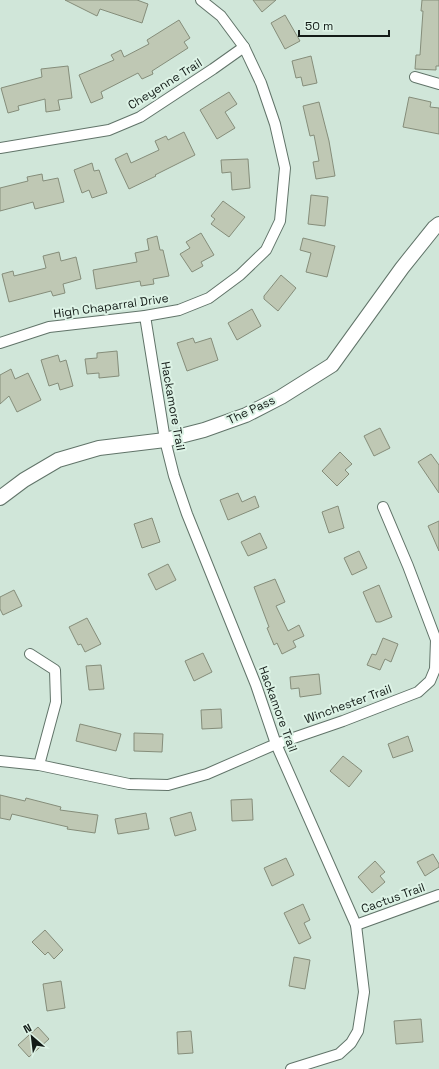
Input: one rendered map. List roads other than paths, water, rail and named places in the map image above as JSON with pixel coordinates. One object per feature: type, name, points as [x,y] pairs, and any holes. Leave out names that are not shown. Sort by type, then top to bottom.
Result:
[{"type":"street","name":"High Chaparral Drive","points":[[0,343],[50,327],[145,316],[179,310],[209,298],[240,275],[266,250],[280,221],[285,168],[275,124],[261,83],[244,47],[220,16],[201,0]]},
{"type":"street","name":"Cheyenne Trail","points":[[0,148],[109,130],[140,117],[214,69],[244,47]]},
{"type":"street","points":[[415,77],[439,84]]},
{"type":"street","name":"The Pass","points":[[0,498],[24,480],[58,460],[99,448],[165,440],[204,430],[246,415],[281,397],[332,364],[402,268],[434,228],[439,224]]},
{"type":"street","name":"Hackamore Trail","points":[[145,316],[165,440],[174,476],[187,514],[253,678],[276,744],[356,925],[364,992],[358,1031],[351,1043],[339,1054],[291,1069]]},
{"type":"street","name":"Winchester Trail","points":[[0,761],[39,765],[129,784],[168,785],[207,774],[276,744],[343,721],[418,692],[430,681],[435,669],[436,640],[408,566],[383,507]]},
{"type":"street","points":[[30,654],[55,670],[56,702],[39,765]]},
{"type":"street","name":"Cactus Trail","points":[[356,925],[439,896]]}]
